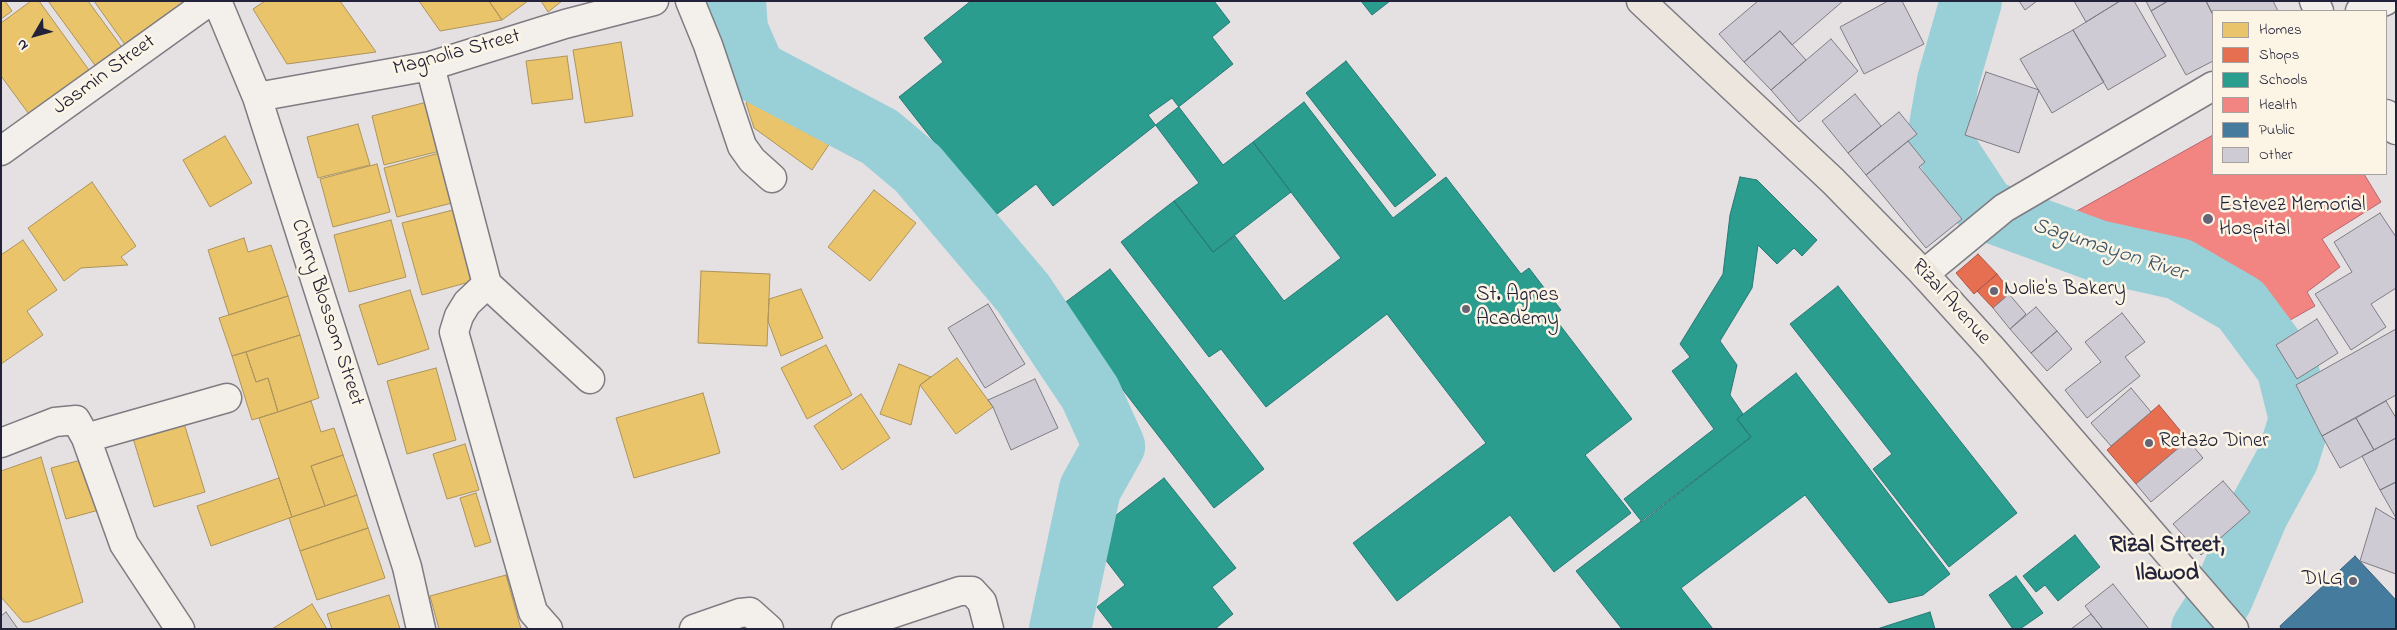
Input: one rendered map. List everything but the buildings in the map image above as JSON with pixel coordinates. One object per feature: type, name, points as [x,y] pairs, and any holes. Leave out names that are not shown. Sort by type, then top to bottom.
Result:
[{"type":"main road","name":"Rizal Avenue","points":[[1641,1],[1833,180],[1924,274],[1993,350],[2234,629]]},
{"type":"street","name":"Jasmin Street","points":[[1,151],[210,1]]},
{"type":"street","name":"Cherry Blossom Street","points":[[217,1],[257,97],[408,567],[421,629]]},
{"type":"street","name":"Magnolia Street","points":[[257,97],[430,66],[565,24],[654,1]]},
{"type":"street","points":[[690,1],[708,44],[742,146],[752,160],[772,178]]},
{"type":"street","points":[[2363,10],[2386,1]]},
{"type":"street","points":[[430,66],[488,284],[590,379]]},
{"type":"street","points":[[1924,274],[2004,208],[2212,87]]},
{"type":"street","points":[[2387,116],[2396,130]]},
{"type":"street","points":[[488,284],[467,303],[459,316],[454,332],[533,612],[548,629]]},
{"type":"street","points":[[86,438],[226,398]]},
{"type":"street","points":[[1,443],[55,422],[76,420],[86,438],[124,544],[180,629]]},
{"type":"street","points":[[846,629],[960,591],[972,591],[982,602],[989,629]]},
{"type":"street","points":[[694,629],[740,613],[750,612],[769,629]]},
{"type":"waterway","points":[[735,1],[737,30],[755,71],[880,137],[918,169],[1023,293],[1090,393],[1114,446],[1090,489],[1060,629]]},
{"type":"waterway","name":"Sagumayon River","points":[[1971,1],[1948,81],[1938,137],[1986,210],[2098,251],[2179,269],[2241,305],[2287,367],[2300,419],[2288,458],[2258,513],[2222,598],[2202,629]]},
{"type":"place","name":"Estevez Memorial Hospital","points":[[2208,219]]},
{"type":"place","name":"Nolie's Bakery","points":[[1994,291]]},
{"type":"place","name":"St. Agnes Academy","points":[[1466,309]]},
{"type":"place","name":"Retazo Diner","points":[[2149,443]]},
{"type":"place","name":"DILG","points":[[2353,581]]},
{"type":"district","name":"Rizal Street, Ilawod","points":[[2167,561]]}]
